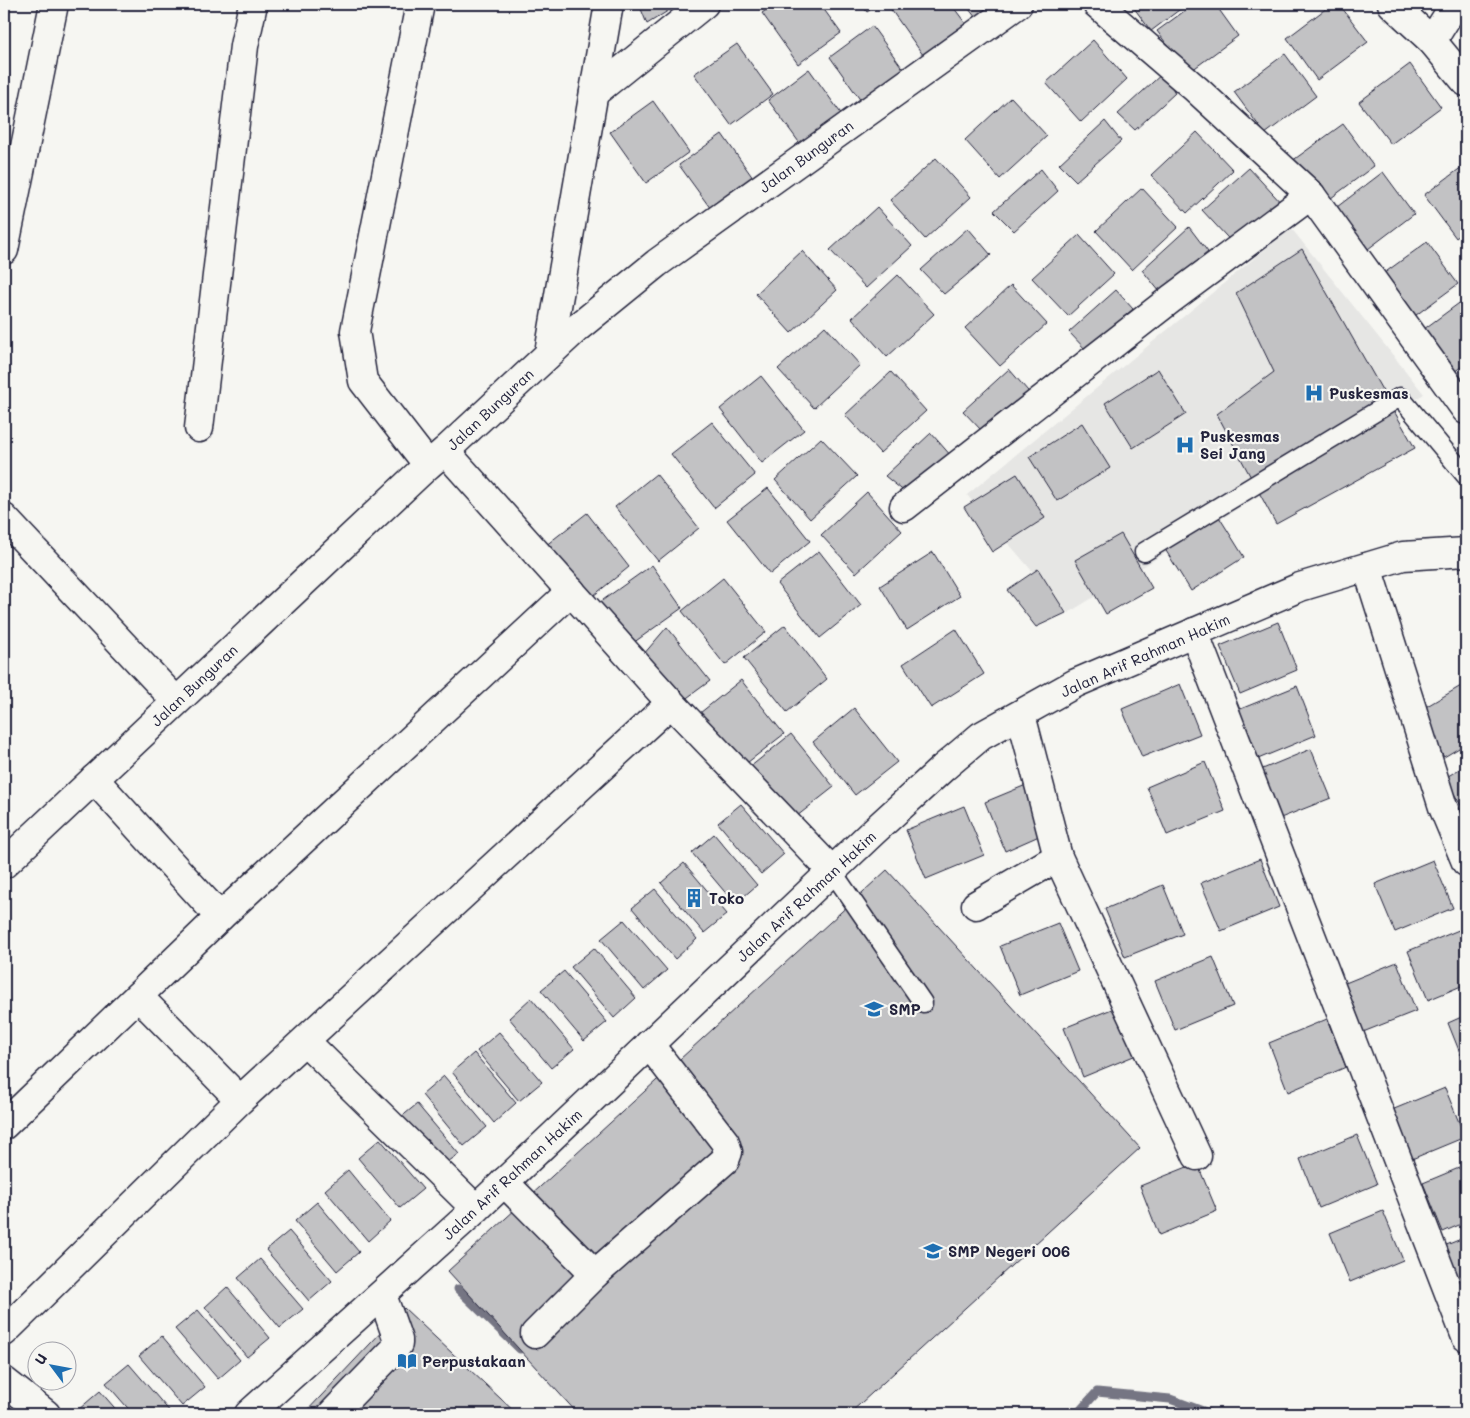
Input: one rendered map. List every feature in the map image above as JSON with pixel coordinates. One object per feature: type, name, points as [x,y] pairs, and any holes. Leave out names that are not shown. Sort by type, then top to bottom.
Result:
[{"type":"street","points":[[4,250],[54,4]]},
{"type":"street","points":[[199,428],[244,46],[253,4]]},
{"type":"street","points":[[420,4],[355,331],[363,381],[437,458],[571,591],[670,703],[832,871]]},
{"type":"street","points":[[550,353],[610,4]]},
{"type":"street","points":[[594,93],[704,4]]},
{"type":"street","name":"Jalan Bunguran","points":[[4,864],[577,328],[657,263],[1018,4]]},
{"type":"street","points":[[1096,4],[1196,90],[1311,195],[1466,410]]},
{"type":"street","points":[[1392,4],[1432,41],[1466,82]]},
{"type":"street","points":[[1432,41],[1455,4]]},
{"type":"street","points":[[904,507],[1171,299],[1311,195]]},
{"type":"street","points":[[4,518],[176,702]]},
{"type":"street","name":"Jalan Arif Rahman Hakim","points":[[250,1414],[476,1209],[832,871],[929,781],[981,736],[1076,684],[1300,587],[1403,556],[1466,552]]},
{"type":"street","points":[[1367,567],[1443,807],[1466,862]]},
{"type":"street","points":[[4,1125],[220,917],[571,591]]},
{"type":"street","points":[[1194,632],[1466,1337]]},
{"type":"street","points":[[4,1332],[240,1100],[670,703]]},
{"type":"street","points":[[1020,715],[1058,857],[1197,1156]]},
{"type":"street","points":[[94,779],[220,917]]},
{"type":"street","points":[[976,905],[1058,857]]},
{"type":"street","points":[[138,996],[240,1100]]},
{"type":"street","points":[[304,1041],[476,1209]]},
{"type":"street","points":[[535,1334],[595,1274],[725,1160],[728,1152],[725,1142],[649,1044]]},
{"type":"street","points":[[504,1182],[595,1274]]},
{"type":"street","points":[[332,1414],[398,1344],[382,1296]]},
{"type":"street","points":[[4,1382],[46,1414]]},
{"type":"lane","points":[[1144,552],[1400,397],[1466,476]]},
{"type":"lane","points":[[832,871],[923,1003]]},
{"type":"shaded area","name":"Puskesmas Sei Jang","points":[[1291,228],[1424,394],[1068,613],[967,495]]},
{"type":"building","points":[[639,4],[679,4],[647,24]]},
{"type":"building","points":[[775,4],[820,4],[841,33],[798,64],[762,13]]},
{"type":"building","points":[[861,4],[879,4],[867,12]]},
{"type":"building","points":[[887,4],[951,4],[966,24],[923,55]]},
{"type":"building","points":[[965,4],[995,4],[976,18]]},
{"type":"building","points":[[1131,4],[1187,4],[1151,31]]},
{"type":"building","points":[[1194,4],[1215,4],[1238,36],[1188,73],[1157,31]]},
{"type":"building","points":[[1332,4],[1339,4],[1368,42],[1317,80],[1287,38]]},
{"type":"building","points":[[872,26],[909,77],[866,108],[830,57]]},
{"type":"building","points":[[1093,40],[1127,79],[1081,122],[1046,83]]},
{"type":"building","points":[[737,44],[773,94],[731,125],[694,74]]},
{"type":"building","points":[[1285,54],[1316,96],[1265,134],[1234,92]]},
{"type":"building","points":[[1410,64],[1441,107],[1391,144],[1359,102]]},
{"type":"building","points":[[809,69],[845,119],[804,149],[768,100]]},
{"type":"building","points":[[1164,72],[1175,93],[1135,130],[1118,114]]},
{"type":"building","points":[[1011,97],[1047,136],[1000,179],[965,140]]},
{"type":"building","points":[[653,101],[689,152],[646,183],[610,132]]},
{"type":"building","points":[[1105,121],[1121,141],[1076,181],[1059,164]]},
{"type":"building","points":[[1343,124],[1374,166],[1323,204],[1292,161]]},
{"type":"building","points":[[1197,132],[1233,170],[1187,213],[1151,175]]},
{"type":"building","points":[[722,134],[758,185],[716,216],[679,165]]},
{"type":"building","points":[[936,158],[971,197],[925,239],[890,200]]},
{"type":"building","points":[[1466,164],[1466,230],[1456,238],[1424,195]]},
{"type":"building","points":[[1249,168],[1284,206],[1238,249],[1202,210]]},
{"type":"building","points":[[1041,169],[1058,191],[1014,231],[994,211]]},
{"type":"building","points":[[1383,172],[1414,214],[1364,252],[1333,210]]},
{"type":"building","points":[[1142,188],[1178,227],[1132,270],[1096,231]]},
{"type":"building","points":[[877,207],[912,246],[866,288],[830,250]]},
{"type":"building","points":[[1189,227],[1208,252],[1160,292],[1142,270]]},
{"type":"building","points":[[968,228],[991,255],[944,294],[921,270]]},
{"type":"building","points":[[1079,235],[1114,274],[1068,316],[1032,278]]},
{"type":"building","points":[[1427,242],[1458,284],[1408,321],[1376,279]]},
{"type":"building","name":"Puskesmas","points":[[1302,249],[1415,448],[1276,524],[1217,414],[1274,372],[1236,293]]},
{"type":"building","points":[[802,251],[837,290],[791,333],[756,294]]},
{"type":"building","points":[[898,275],[934,314],[887,357],[852,318]]},
{"type":"building","points":[[1011,285],[1047,324],[1000,366],[965,328]]},
{"type":"building","points":[[1116,290],[1133,309],[1086,350],[1069,332]]},
{"type":"building","points":[[1466,298],[1466,363],[1454,372],[1424,329]]},
{"type":"building","points":[[825,326],[860,365],[814,408],[778,369]]},
{"type":"building","points":[[1009,369],[1034,398],[982,431],[963,411]]},
{"type":"building","points":[[1158,369],[1186,414],[1133,448],[1105,403]]},
{"type":"building","points":[[891,372],[926,411],[880,453],[845,415]]},
{"type":"building","points":[[761,376],[804,430],[762,463],[720,409]]},
{"type":"building","points":[[712,422],[755,475],[714,508],[671,454]]},
{"type":"building","points":[[1082,423],[1110,468],[1057,501],[1029,457]]},
{"type":"building","points":[[931,433],[952,457],[906,493],[885,476]]},
{"type":"building","points":[[821,438],[857,476],[810,519],[775,480]]},
{"type":"building","points":[[656,474],[699,528],[658,561],[615,507]]},
{"type":"building","points":[[1017,474],[1045,518],[992,552],[964,507]]},
{"type":"building","points":[[768,488],[810,541],[770,574],[727,520]]},
{"type":"building","points":[[867,492],[902,531],[856,573],[821,535]]},
{"type":"building","points":[[1216,512],[1244,557],[1191,591],[1163,546]]},
{"type":"building","points":[[587,513],[629,567],[588,600],[545,546]]},
{"type":"building","points":[[1121,534],[1152,588],[1106,614],[1075,560]]},
{"type":"building","points":[[819,551],[861,605],[820,638],[777,584]]},
{"type":"building","points":[[933,552],[960,596],[907,630],[880,586]]},
{"type":"building","points":[[652,565],[682,608],[626,648],[596,605]]},
{"type":"building","points":[[1038,569],[1066,613],[1036,627],[1007,590]]},
{"type":"building","points":[[723,578],[766,632],[725,665],[682,611]]},
{"type":"building","points":[[1278,622],[1297,670],[1240,694],[1220,646]]},
{"type":"building","points":[[785,625],[827,679],[787,712],[744,658]]},
{"type":"building","points":[[667,627],[710,681],[684,700],[643,655]]},
{"type":"building","points":[[956,629],[984,674],[931,708],[903,664]]},
{"type":"building","points":[[741,680],[784,734],[743,766],[700,713]]},
{"type":"building","points":[[1466,683],[1466,744],[1444,757],[1417,712]]},
{"type":"building","points":[[1180,684],[1200,734],[1142,757],[1122,709]]},
{"type":"building","points":[[1297,686],[1316,735],[1258,759],[1238,710]]},
{"type":"building","points":[[854,708],[897,762],[855,795],[813,742]]},
{"type":"building","points":[[791,734],[834,787],[792,820],[750,767]]},
{"type":"building","points":[[1311,749],[1331,798],[1273,821],[1253,773]]},
{"type":"building","points":[[1205,762],[1225,811],[1167,835],[1147,787]]},
{"type":"building","points":[[1466,765],[1466,814],[1445,778]]},
{"type":"building","points":[[1026,785],[1039,836],[1005,851],[985,802]]},
{"type":"building","name":"Toko","points":[[741,804],[784,854],[761,874],[718,823]]},
{"type":"building","points":[[964,806],[984,855],[926,879],[906,830]]},
{"type":"building","name":"Toko","points":[[714,834],[757,885],[735,904],[692,853]]},
{"type":"building","points":[[1260,859],[1279,907],[1221,931],[1201,883]]},
{"type":"building","points":[[1433,860],[1453,908],[1395,932],[1375,884]]},
{"type":"building","name":"Toko","points":[[684,863],[727,914],[704,933],[661,883]]},
{"type":"building","name":"SMP","points":[[887,870],[1140,1148],[849,1414],[578,1414],[448,1271]]},
{"type":"building","points":[[1163,885],[1183,934],[1125,957],[1105,909]]},
{"type":"building","name":"Toko","points":[[655,889],[697,939],[675,959],[632,908]]},
{"type":"building","points":[[624,920],[667,970],[644,990],[601,939]]},
{"type":"building","points":[[1058,923],[1078,971],[1020,995],[1000,946]]},
{"type":"building","points":[[1466,927],[1466,984],[1428,1000],[1408,951]]},
{"type":"building","points":[[594,948],[636,998],[614,1018],[571,967]]},
{"type":"building","points":[[1213,957],[1233,1006],[1175,1030],[1155,981]]},
{"type":"building","points":[[1397,962],[1416,1011],[1358,1034],[1338,986]]},
{"type":"building","points":[[564,971],[607,1022],[584,1041],[541,990]]},
{"type":"building","points":[[531,998],[574,1049],[551,1068],[509,1018]]},
{"type":"building","points":[[1122,1005],[1141,1053],[1083,1077],[1064,1028]]},
{"type":"building","points":[[1466,1015],[1466,1068],[1448,1023]]},
{"type":"building","points":[[1327,1019],[1346,1067],[1288,1092],[1269,1043]]},
{"type":"building","points":[[499,1032],[542,1082],[519,1101],[477,1051]]},
{"type":"building","points":[[474,1053],[516,1103],[494,1123],[452,1072]]},
{"type":"building","points":[[444,1076],[487,1127],[464,1146],[422,1095]]},
{"type":"building","points":[[1445,1088],[1465,1137],[1407,1161],[1387,1112]]},
{"type":"building","points":[[417,1104],[459,1154],[442,1166],[394,1123]]},
{"type":"building","points":[[1357,1135],[1377,1184],[1319,1208],[1300,1159]]},
{"type":"building","points":[[380,1139],[423,1189],[400,1208],[358,1158]]},
{"type":"building","points":[[1197,1163],[1217,1211],[1159,1235],[1140,1186]]},
{"type":"building","points":[[1466,1165],[1466,1222],[1443,1232],[1423,1183]]},
{"type":"building","points":[[348,1170],[390,1221],[368,1241],[325,1190]]},
{"type":"building","points":[[317,1202],[359,1252],[337,1271],[295,1221]]},
{"type":"building","points":[[1383,1211],[1403,1260],[1350,1282],[1330,1233]]},
{"type":"building","points":[[289,1231],[332,1281],[309,1301],[266,1250]]},
{"type":"building","points":[[1466,1237],[1466,1294],[1463,1295],[1444,1246]]},
{"type":"building","points":[[260,1259],[303,1309],[280,1328],[238,1278]]},
{"type":"building","points":[[227,1287],[270,1338],[247,1357],[205,1307]]},
{"type":"building","name":"Perpustakaan","points":[[404,1308],[517,1414],[304,1414]]},
{"type":"building","points":[[198,1310],[240,1360],[218,1379],[175,1329]]},
{"type":"building","points":[[162,1336],[205,1387],[182,1406],[139,1356]]},
{"type":"building","points":[[129,1364],[172,1414],[133,1414],[106,1383]]},
{"type":"building","points":[[100,1391],[120,1414],[81,1414],[78,1410]]},
{"type":"waterway","points":[[458,1289],[520,1349]]},
{"type":"waterway","points":[[1077,1414],[1097,1392],[1170,1399],[1211,1414]]},
{"type":"place","name":"Puskesmas","points":[[1314,393]]},
{"type":"place","name":"Puskesmas Sei Jang","points":[[1185,445]]},
{"type":"place","name":"Toko","points":[[694,898]]},
{"type":"place","name":"SMP","points":[[874,1009]]},
{"type":"place","name":"SMP Negeri 006","points":[[933,1251]]},
{"type":"place","name":"Perpustakaan","points":[[407,1361]]}]
